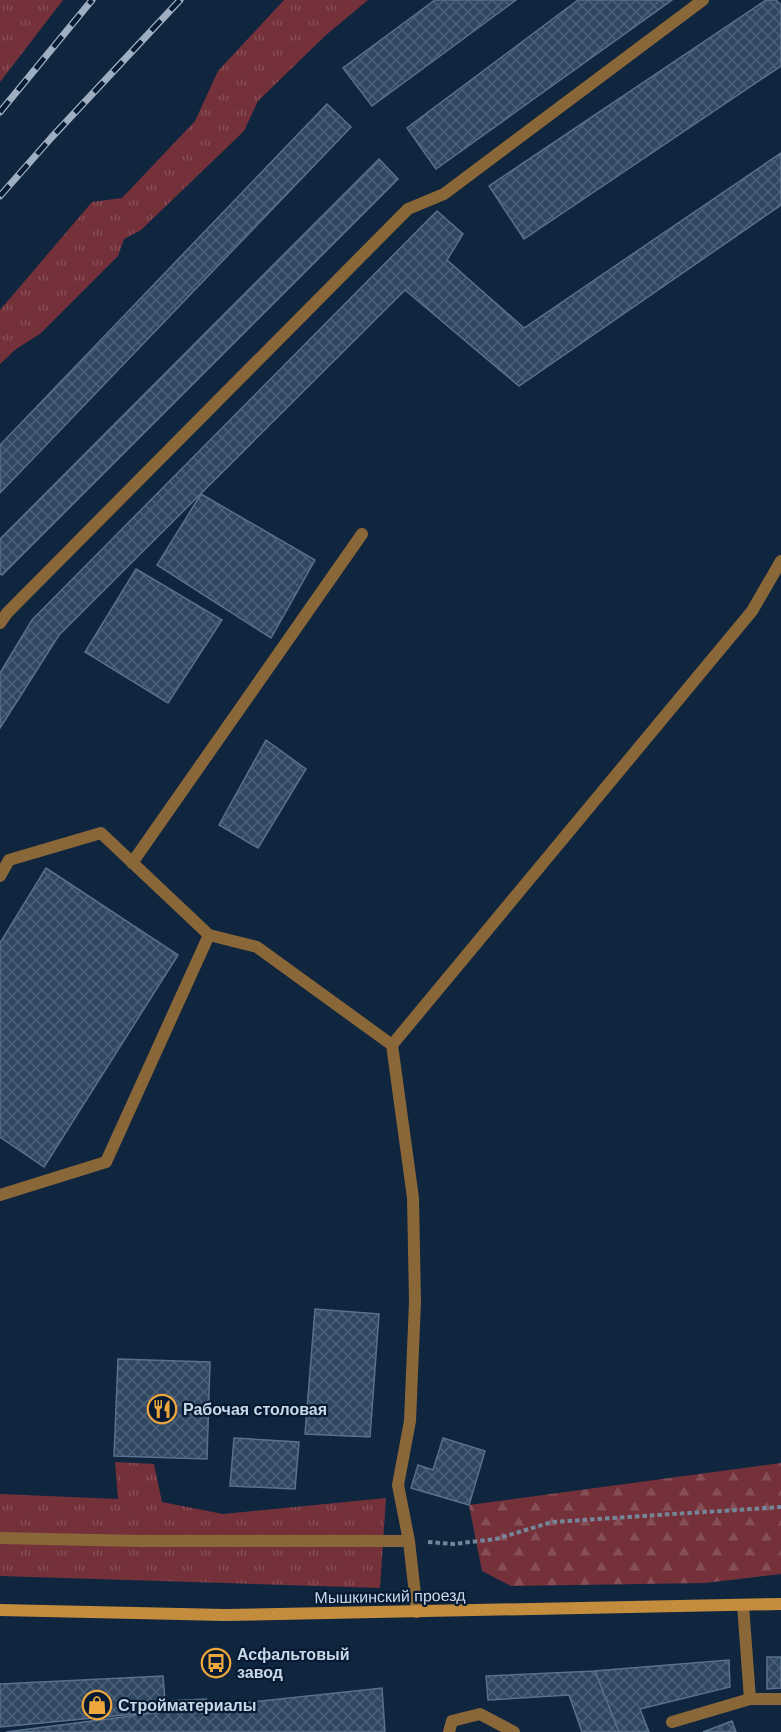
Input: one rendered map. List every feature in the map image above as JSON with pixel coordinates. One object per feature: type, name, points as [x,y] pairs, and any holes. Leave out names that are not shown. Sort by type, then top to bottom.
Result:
[{"type":"main road","name":"Мышкинский проезд","points":[[0,1610],[225,1615],[781,1604]]},
{"type":"lane","points":[[0,623],[23,596],[408,209],[444,194],[703,0]]},
{"type":"lane","points":[[132,863],[362,534]]},
{"type":"lane","points":[[392,1045],[752,611],[781,561]]},
{"type":"lane","points":[[0,876],[9,860],[101,833],[209,935],[257,947],[392,1045],[413,1198],[415,1302],[410,1421],[398,1485],[409,1541],[417,1612]]},
{"type":"lane","points":[[0,1195],[106,1162],[209,935]]},
{"type":"lane","points":[[0,1538],[139,1541],[409,1541]]},
{"type":"lane","points":[[743,1605],[750,1698]]},
{"type":"lane","points":[[672,1722],[750,1698],[781,1700]]},
{"type":"lane","points":[[449,1732],[452,1721],[480,1714],[514,1732]]},
{"type":"path","points":[[409,1541],[453,1544],[496,1539],[552,1522],[781,1507]]},
{"type":"green space","points":[[0,0],[63,0],[0,82]]},
{"type":"green space","points":[[284,0],[368,0],[326,35],[258,101],[244,131],[141,230],[124,239],[118,256],[40,334],[16,349],[0,364],[0,310],[92,202],[122,198],[195,121],[218,71]]},
{"type":"green space","points":[[115,1462],[154,1464],[162,1502],[223,1514],[386,1498],[380,1588],[0,1576],[0,1494],[118,1499]]},
{"type":"green space","points":[[781,1463],[781,1574],[705,1583],[511,1586],[482,1571],[469,1505]]},
{"type":"building","points":[[435,0],[516,0],[372,106],[343,68]]},
{"type":"building","points":[[578,0],[672,0],[436,169],[407,128]]},
{"type":"building","points":[[766,0],[776,0],[781,5],[781,66],[524,239],[489,186]]},
{"type":"building","points":[[327,104],[351,127],[0,493],[0,445]]},
{"type":"building","points":[[781,153],[781,205],[519,386],[405,290],[59,635],[0,728],[0,673],[32,620],[437,211],[463,234],[447,260],[524,328]]},
{"type":"building","points":[[379,159],[398,179],[2,575],[0,574],[0,539]]},
{"type":"building","points":[[201,494],[315,560],[271,638],[157,565]]},
{"type":"building","points":[[136,569],[222,620],[168,703],[85,652]]},
{"type":"building","points":[[266,740],[306,769],[258,848],[219,825]]},
{"type":"building","points":[[46,868],[178,955],[44,1167],[0,1137],[0,943]]},
{"type":"building","points":[[315,1309],[379,1314],[370,1437],[305,1434]]},
{"type":"building","name":"Рабочая столовая","points":[[118,1359],[210,1362],[207,1459],[114,1456]]},
{"type":"building","points":[[234,1438],[299,1442],[295,1489],[230,1486]]},
{"type":"building","points":[[443,1438],[485,1451],[469,1505],[411,1488],[418,1465],[433,1470]]},
{"type":"building","points":[[767,1657],[781,1657],[781,1688],[767,1689]]},
{"type":"building","points":[[729,1660],[730,1687],[640,1709],[649,1732],[619,1732],[595,1671]]},
{"type":"building","points":[[595,1671],[619,1732],[582,1732],[569,1695],[488,1700],[486,1676]]},
{"type":"building","name":"Стройматериалы","points":[[163,1676],[165,1701],[207,1699],[186,1709],[0,1727],[0,1684]]},
{"type":"building","points":[[382,1688],[385,1732],[6,1732],[186,1709]]},
{"type":"building","points":[[732,1721],[736,1732],[703,1732]]},
{"type":"railway","points":[[0,112],[92,0]]},
{"type":"railway","points":[[0,196],[180,0]]},
{"type":"place","name":"Рабочая столовая","points":[[162,1409]]},
{"type":"place","name":"Асфальтовый завод","points":[[216,1663]]},
{"type":"place","name":"Стройматериалы","points":[[97,1705]]}]
